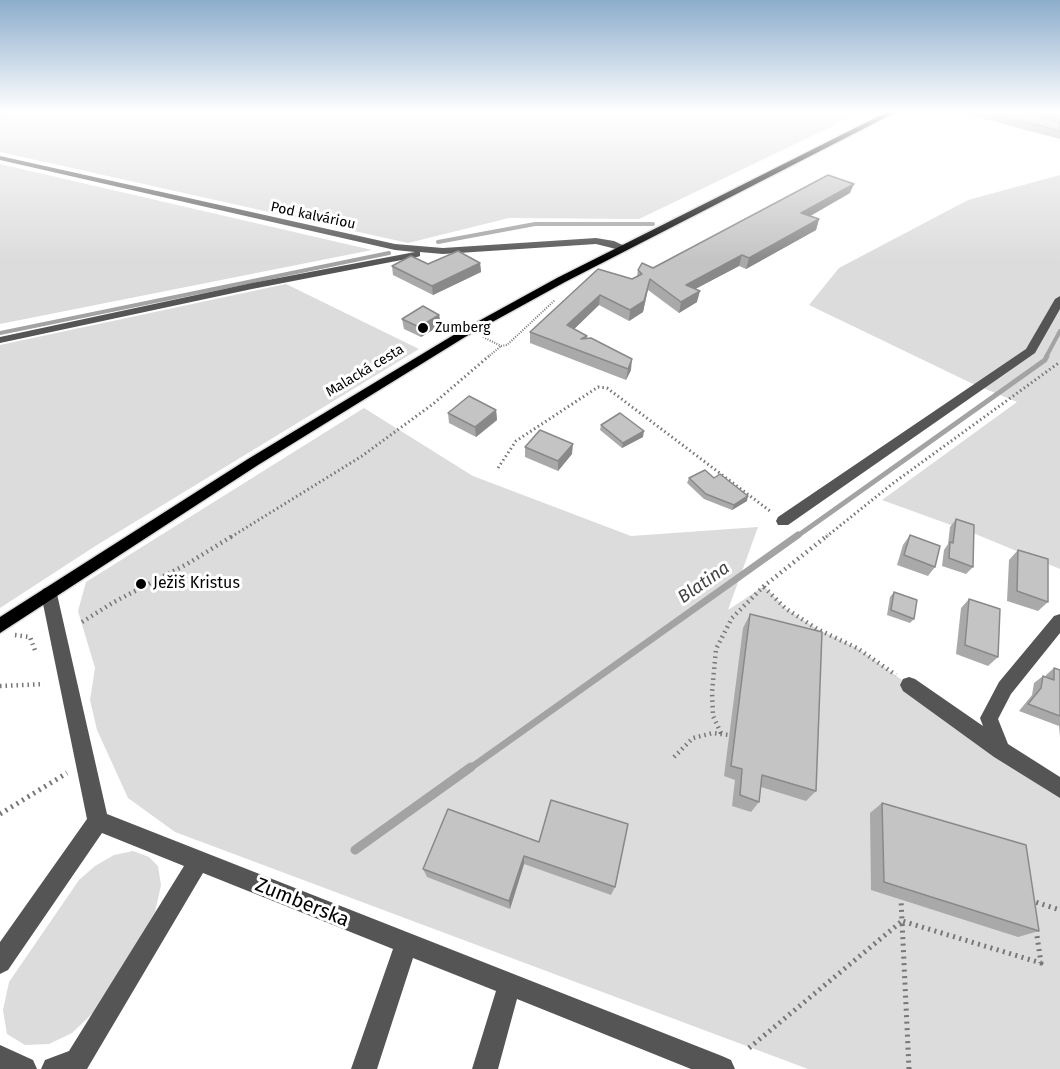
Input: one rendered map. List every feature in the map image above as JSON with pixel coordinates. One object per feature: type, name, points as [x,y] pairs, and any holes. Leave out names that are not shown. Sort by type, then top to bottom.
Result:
[{"type":"main road","name":"Malacká cesta","points":[[4,631],[49,594],[321,418],[469,330],[561,280],[796,161]]},
{"type":"street","name":"Pod kalváriou","points":[[13,161],[395,247],[429,250],[596,241],[624,248]]},
{"type":"street","points":[[0,340],[429,250]]},
{"type":"street","points":[[783,521],[1030,351],[1060,299]]},
{"type":"street","points":[[0,962],[98,821],[49,594]]},
{"type":"street","points":[[1001,750],[989,718],[1005,688],[1060,621]]},
{"type":"street","points":[[909,685],[1001,750],[1060,788]]},
{"type":"street","name":"Zumberska","points":[[98,821],[722,1069]]},
{"type":"street","points":[[54,1069],[78,1060],[198,862]]},
{"type":"street","points":[[364,1069],[406,944]]},
{"type":"street","points":[[485,1069],[509,985]]},
{"type":"street","points":[[0,1057],[24,1069]]},
{"type":"path","points":[[82,622],[141,587],[187,564],[362,456],[433,404],[501,346],[507,345],[566,290],[567,286],[561,280]]},
{"type":"path","points":[[469,330],[501,346]]},
{"type":"path","points":[[721,733],[713,716],[712,692],[716,649],[732,618],[764,586],[892,484],[1060,362]]},
{"type":"path","points":[[498,468],[516,441],[598,387],[607,388],[783,521]]},
{"type":"path","points":[[764,586],[785,608],[817,629],[857,648],[909,685]]},
{"type":"path","points":[[4,631],[30,637],[36,653]]},
{"type":"path","points":[[0,686],[45,684]]},
{"type":"path","points":[[674,757],[693,738],[721,733],[729,735]]},
{"type":"path","points":[[0,814],[70,771]]},
{"type":"path","points":[[901,899],[909,1069]]},
{"type":"path","points":[[1033,911],[1032,901],[1060,910]]},
{"type":"path","points":[[902,921],[1041,963],[1035,922]]},
{"type":"path","points":[[749,1048],[902,921]]},
{"type":"shaded area","points":[[40,161],[760,161],[639,219],[509,218],[408,243]]},
{"type":"shaded area","points":[[0,164],[372,250],[0,324]]},
{"type":"shaded area","points":[[1060,175],[1060,569],[973,533],[882,500],[1017,402],[971,383],[809,305],[839,268],[968,200]]},
{"type":"shaded area","points":[[286,284],[419,349],[97,545],[0,608],[0,345]]},
{"type":"shaded area","points":[[364,408],[473,476],[631,536],[758,527],[728,610],[764,586],[785,608],[817,629],[857,648],[1001,750],[1060,788],[1060,1069],[808,1069],[175,832],[128,798],[97,730],[90,700],[95,668],[78,611],[86,582]]},
{"type":"shaded area","points":[[133,851],[149,857],[158,866],[161,885],[155,912],[97,1009],[72,1033],[49,1044],[25,1045],[7,1034],[3,1010],[9,982],[79,880],[95,866],[114,855]]},
{"type":"building","points":[[828,175],[854,184],[801,213],[819,219],[749,258],[742,255],[686,285],[700,291],[681,302],[650,279],[644,301],[630,310],[600,295],[567,325],[587,336],[581,339],[591,338],[632,359],[628,369],[530,332],[598,269],[632,279],[642,274],[638,270],[642,263],[653,268]]},
{"type":"building","points":[[458,251],[480,263],[432,286],[392,266],[411,256],[428,264]]},
{"type":"building","points":[[423,306],[439,315],[419,327],[402,319]]},
{"type":"building","points":[[469,396],[496,410],[475,427],[448,413]]},
{"type":"building","points":[[620,413],[644,431],[623,443],[601,425]]},
{"type":"building","points":[[540,430],[573,444],[558,461],[525,447]]},
{"type":"building","points":[[705,470],[714,478],[720,474],[748,496],[734,505],[706,494],[689,478]]},
{"type":"building","points":[[956,519],[974,525],[973,567],[949,558],[950,542],[953,543]]},
{"type":"building","points":[[910,535],[940,546],[935,567],[904,555]]},
{"type":"building","points":[[1018,550],[1048,559],[1048,602],[1017,591]]},
{"type":"building","points":[[894,592],[917,600],[914,619],[891,610]]},
{"type":"building","points":[[969,599],[1000,609],[998,657],[965,645]]},
{"type":"building","points":[[750,614],[822,632],[816,791],[762,775],[759,802],[740,795],[742,769],[731,766]]},
{"type":"building","points":[[1054,668],[1060,670],[1060,716],[1028,704],[1041,688],[1043,676],[1054,680]]},
{"type":"building","points":[[551,800],[628,824],[615,887],[524,856],[509,901],[423,869],[448,809],[539,842]]},
{"type":"building","points":[[882,803],[1026,845],[1039,931],[884,882]]},
{"type":"waterway","points":[[438,242],[535,224],[653,224]]},
{"type":"waterway","points":[[0,333],[389,253]]},
{"type":"waterway","name":"Blatina","points":[[1046,357],[1060,331]]},
{"type":"waterway","name":"Blatina","points":[[796,537],[1045,360],[1047,356]]},
{"type":"waterway","name":"Blatina","points":[[469,769],[798,535]]},
{"type":"waterway","name":"Blatina","points":[[355,850],[471,767]]},
{"type":"place","name":"Zumberg","points":[[423,328]]},
{"type":"place","name":"Ježiš Kristus","points":[[141,584]]}]
